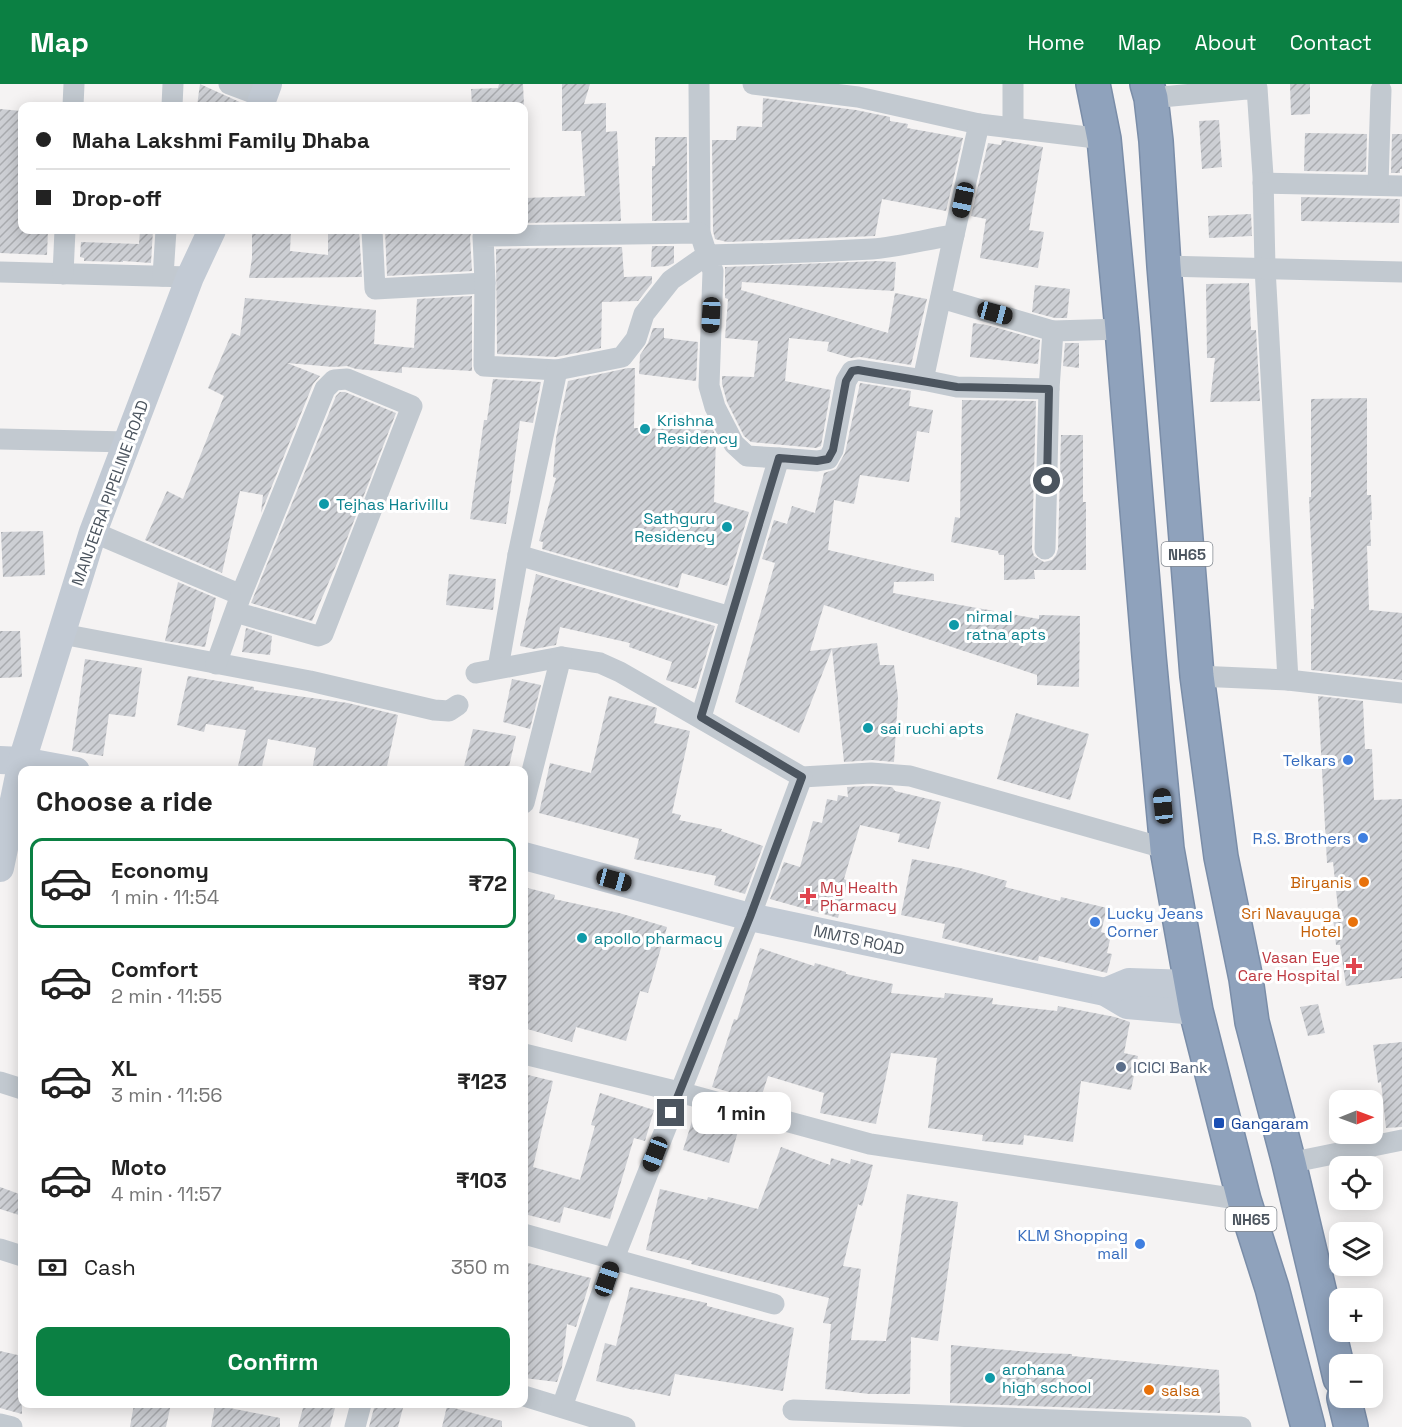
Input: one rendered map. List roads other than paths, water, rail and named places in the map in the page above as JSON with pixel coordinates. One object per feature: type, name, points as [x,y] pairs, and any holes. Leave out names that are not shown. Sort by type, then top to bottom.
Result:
[{"type":"highway","name":"NH65","points":[[1093,84],[1104,139],[1167,849],[1194,997],[1244,1200],[1272,1288],[1308,1427]]},
{"type":"highway","name":"NH65","points":[[1149,91],[1156,141],[1197,676],[1221,857],[1243,962],[1252,1022],[1289,1163],[1329,1332]]},
{"type":"highway","points":[[1285,1343],[1329,1332]]},
{"type":"highway","points":[[1295,1383],[1329,1382]]},
{"type":"highway","name":"NH65","points":[[1346,1408],[1351,1427]]},
{"type":"main road","name":"MANJEERA PIPELINE ROAD","points":[[0,868],[11,760],[62,634],[93,532],[127,442],[177,277],[209,234]]},
{"type":"main road","points":[[11,760],[46,766]]},
{"type":"main road","name":"MMTS ROAD","points":[[528,857],[750,917],[1105,992],[1127,1005],[1194,997]]},
{"type":"street","points":[[73,102],[74,84]]},
{"type":"street","points":[[172,102],[173,84]]},
{"type":"street","points":[[229,84],[264,96]]},
{"type":"street","points":[[699,84],[700,233],[713,271],[709,386],[716,407],[734,444],[747,456],[817,461],[828,459],[833,450],[846,381],[852,371],[858,370],[957,387],[1049,389]]},
{"type":"street","points":[[753,84],[858,91],[979,124],[1104,139]]},
{"type":"street","points":[[1013,84],[1013,128]]},
{"type":"street","points":[[1149,91],[1257,88],[1288,680]]},
{"type":"street","points":[[1378,185],[1380,90]]},
{"type":"street","points":[[923,380],[979,124]]},
{"type":"street","points":[[1263,183],[1402,186]]},
{"type":"street","points":[[700,233],[483,236],[484,366],[557,370],[622,357],[636,339],[644,314],[671,280],[707,255],[795,254],[845,249],[874,249],[954,235]]},
{"type":"street","points":[[63,274],[65,234]]},
{"type":"street","points":[[0,272],[177,277],[167,234]]},
{"type":"street","points":[[372,234],[375,289],[485,283]]},
{"type":"street","points":[[1164,266],[1402,272]]},
{"type":"street","points":[[941,298],[1053,331],[1122,329]]},
{"type":"street","points":[[1046,549],[1049,389],[1053,331]]},
{"type":"street","points":[[498,668],[518,555],[557,370]]},
{"type":"street","points":[[93,532],[238,603],[318,636],[322,634],[412,406],[347,379],[334,380],[325,389],[238,603],[216,664]]},
{"type":"street","points":[[0,439],[127,442]]},
{"type":"street","points":[[701,717],[779,458]]},
{"type":"street","points":[[518,555],[730,617]]},
{"type":"street","points":[[62,634],[310,681],[434,710],[449,711],[458,705]]},
{"type":"street","points":[[476,673],[561,657],[600,663],[701,717],[802,777],[871,773],[910,776],[1167,849]]},
{"type":"street","points":[[528,786],[561,657]]},
{"type":"street","points":[[1197,676],[1288,680],[1402,693]]},
{"type":"street","points":[[562,1407],[614,1258],[750,917],[802,777]]},
{"type":"street","points":[[528,1055],[679,1092],[870,1144],[1244,1200]]},
{"type":"street","points":[[0,1082],[18,1088]]},
{"type":"street","points":[[1289,1163],[1402,1140]]},
{"type":"street","points":[[528,1235],[774,1304]]},
{"type":"street","points":[[0,1250],[18,1255]]},
{"type":"street","points":[[528,1397],[625,1427]]},
{"type":"street","points":[[355,1427],[360,1408]]},
{"type":"street","points":[[793,1410],[1011,1423],[1241,1427]]},
{"type":"street","points":[[0,1424],[12,1427]]},
{"type":"place","name":"Krishna Residency","points":[[645,429]]},
{"type":"place","name":"Tejhas Harivillu","points":[[324,504]]},
{"type":"place","name":"Sathguru Residency","points":[[727,527]]},
{"type":"place","name":"nirmal ratna apts","points":[[954,625]]},
{"type":"place","name":"sai ruchi apts","points":[[868,728]]},
{"type":"place","name":"Telkars","points":[[1348,760]]},
{"type":"place","name":"R.S. Brothers","points":[[1363,838]]},
{"type":"place","name":"Biryanis","points":[[1364,882]]},
{"type":"place","name":"My Health Pharmacy","points":[[808,896]]},
{"type":"place","name":"Lucky Jeans Corner","points":[[1095,922]]},
{"type":"place","name":"Sri Navayuga Hotel","points":[[1353,922]]},
{"type":"place","name":"apollo pharmacy","points":[[582,938]]},
{"type":"place","name":"Vasan Eye Care Hospital","points":[[1354,966]]},
{"type":"place","name":"ICICI Bank","points":[[1121,1067]]},
{"type":"place","name":"Gangaram","points":[[1219,1123]]},
{"type":"place","name":"KLM Shopping mall","points":[[1140,1244]]},
{"type":"place","name":"arohana high school","points":[[990,1378]]},
{"type":"place","name":"salsa","points":[[1149,1390]]}]
